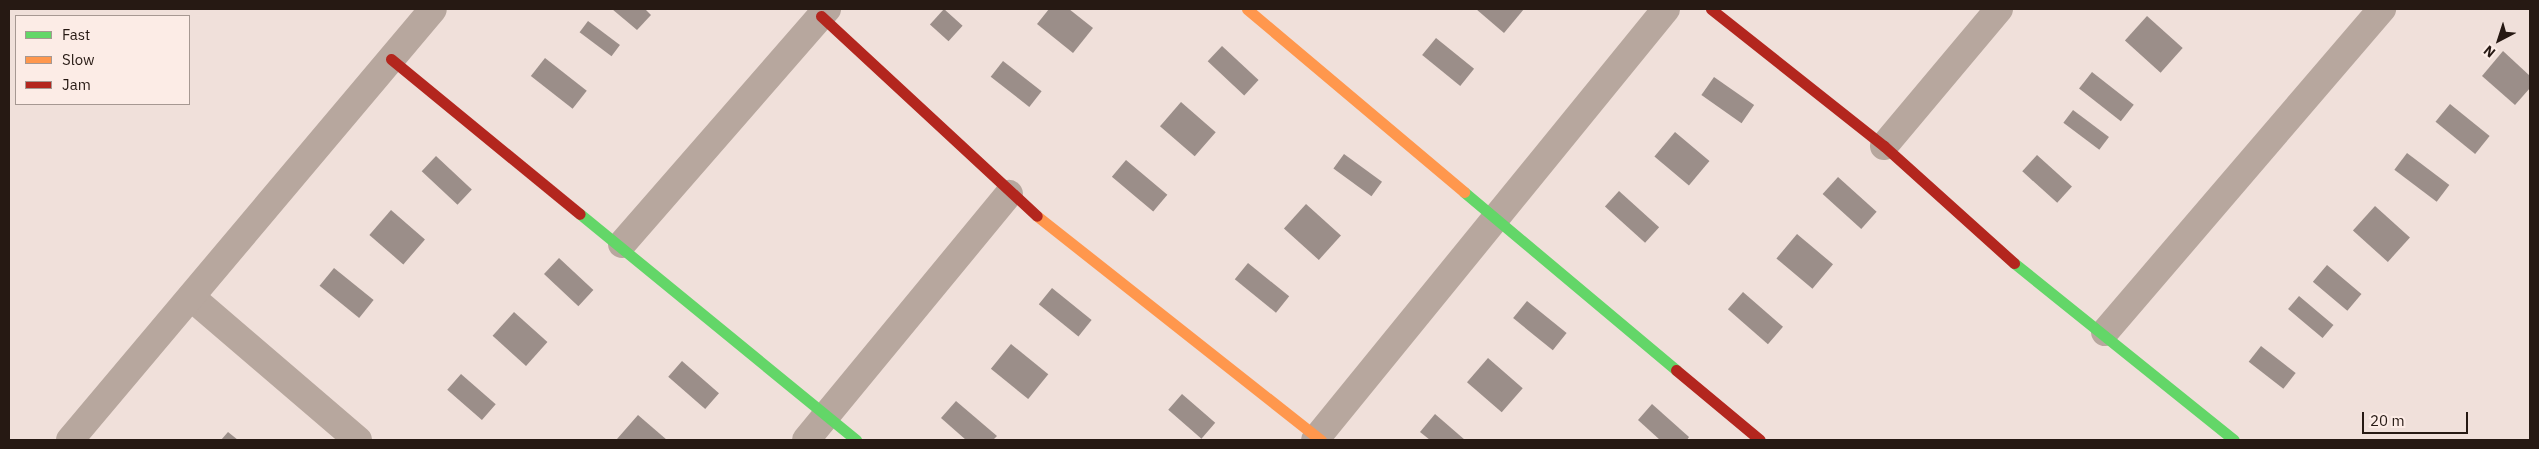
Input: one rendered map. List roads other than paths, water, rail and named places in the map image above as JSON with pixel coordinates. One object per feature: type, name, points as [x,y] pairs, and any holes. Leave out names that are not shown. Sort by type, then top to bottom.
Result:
[{"type":"street","points":[[70,440],[433,9]]},
{"type":"street","points":[[1247,9],[1760,440]]},
{"type":"street","points":[[622,244],[824,13],[1009,194],[1318,439],[1666,9]]},
{"type":"street","points":[[1711,9],[1884,146],[1992,246],[2105,332],[2234,440]]},
{"type":"street","points":[[1884,146],[1999,9]]},
{"type":"street","points":[[2105,332],[2382,9]]},
{"type":"street","points":[[391,59],[622,244],[856,440]]},
{"type":"street","points":[[806,440],[1009,194]]},
{"type":"street","points":[[191,297],[358,440]]}]
